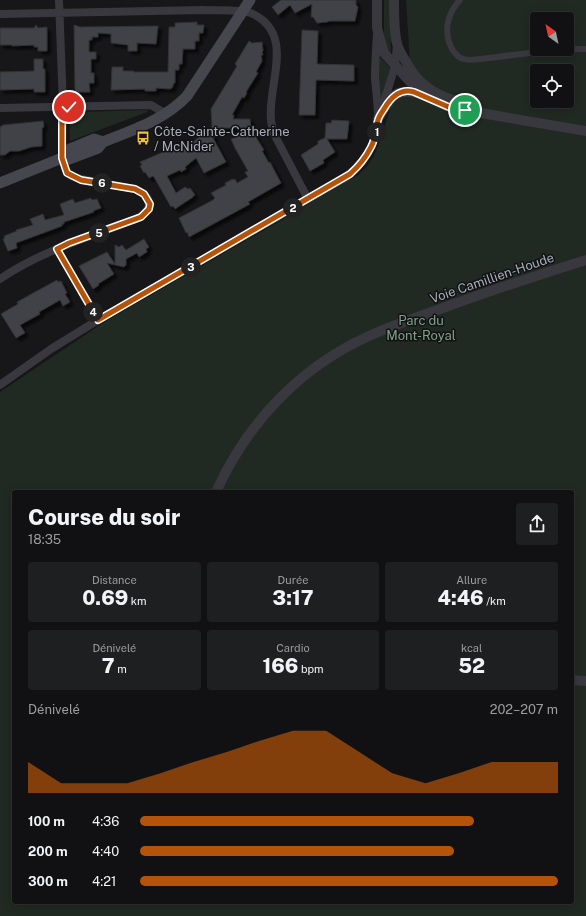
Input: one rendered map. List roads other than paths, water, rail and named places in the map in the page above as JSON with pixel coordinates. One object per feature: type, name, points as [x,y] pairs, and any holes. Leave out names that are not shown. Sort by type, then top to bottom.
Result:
[{"type":"main road","points":[[0,183],[62,158],[65,151],[94,140],[103,142],[149,124],[166,114],[186,96],[250,0]]},
{"type":"street","points":[[0,279],[29,262],[69,243],[141,217],[149,209],[150,204],[144,194],[135,189],[81,180],[67,173],[62,158],[62,107],[58,0]]},
{"type":"street","points":[[377,0],[375,78],[378,119]]},
{"type":"street","points":[[0,385],[98,320],[344,178],[361,163],[372,146],[378,119],[395,66],[397,43],[394,0]]},
{"type":"street","points":[[460,0],[454,6],[446,30],[449,43],[454,53],[458,57],[470,60],[530,53]]},
{"type":"street","points":[[0,14],[204,10],[253,13],[269,26],[275,37],[277,56],[271,110],[273,132],[308,198]]},
{"type":"street","points":[[377,28],[384,53],[421,94]]},
{"type":"street","points":[[397,43],[411,71],[419,82],[437,94],[456,101],[488,109],[586,127]]},
{"type":"street","points":[[574,49],[586,49]]},
{"type":"street","points":[[378,119],[389,100],[399,93],[408,91],[421,94],[451,108],[586,131]]},
{"type":"street","points":[[0,108],[151,105],[166,114]]},
{"type":"street","points":[[57,249],[98,320]]},
{"type":"street","name":"Voie Camillien-Houde","points":[[217,490],[237,451],[265,413],[305,375],[337,353],[362,339],[388,328],[528,278],[586,260]]},
{"type":"street","name":"Voie Camillien-Houde","points":[[221,490],[244,448],[263,422],[281,402],[299,386],[314,373],[336,358],[356,346],[376,337],[536,280],[586,264]]},
{"type":"street","points":[[574,680],[586,680]]},
{"type":"street","points":[[574,684],[586,684]]},
{"type":"place","name":"Côte-Sainte-Catherine / McNider","points":[[143,138]]},
{"type":"park label","name":"Parc du Mont-Royal","points":[[421,328]]}]
